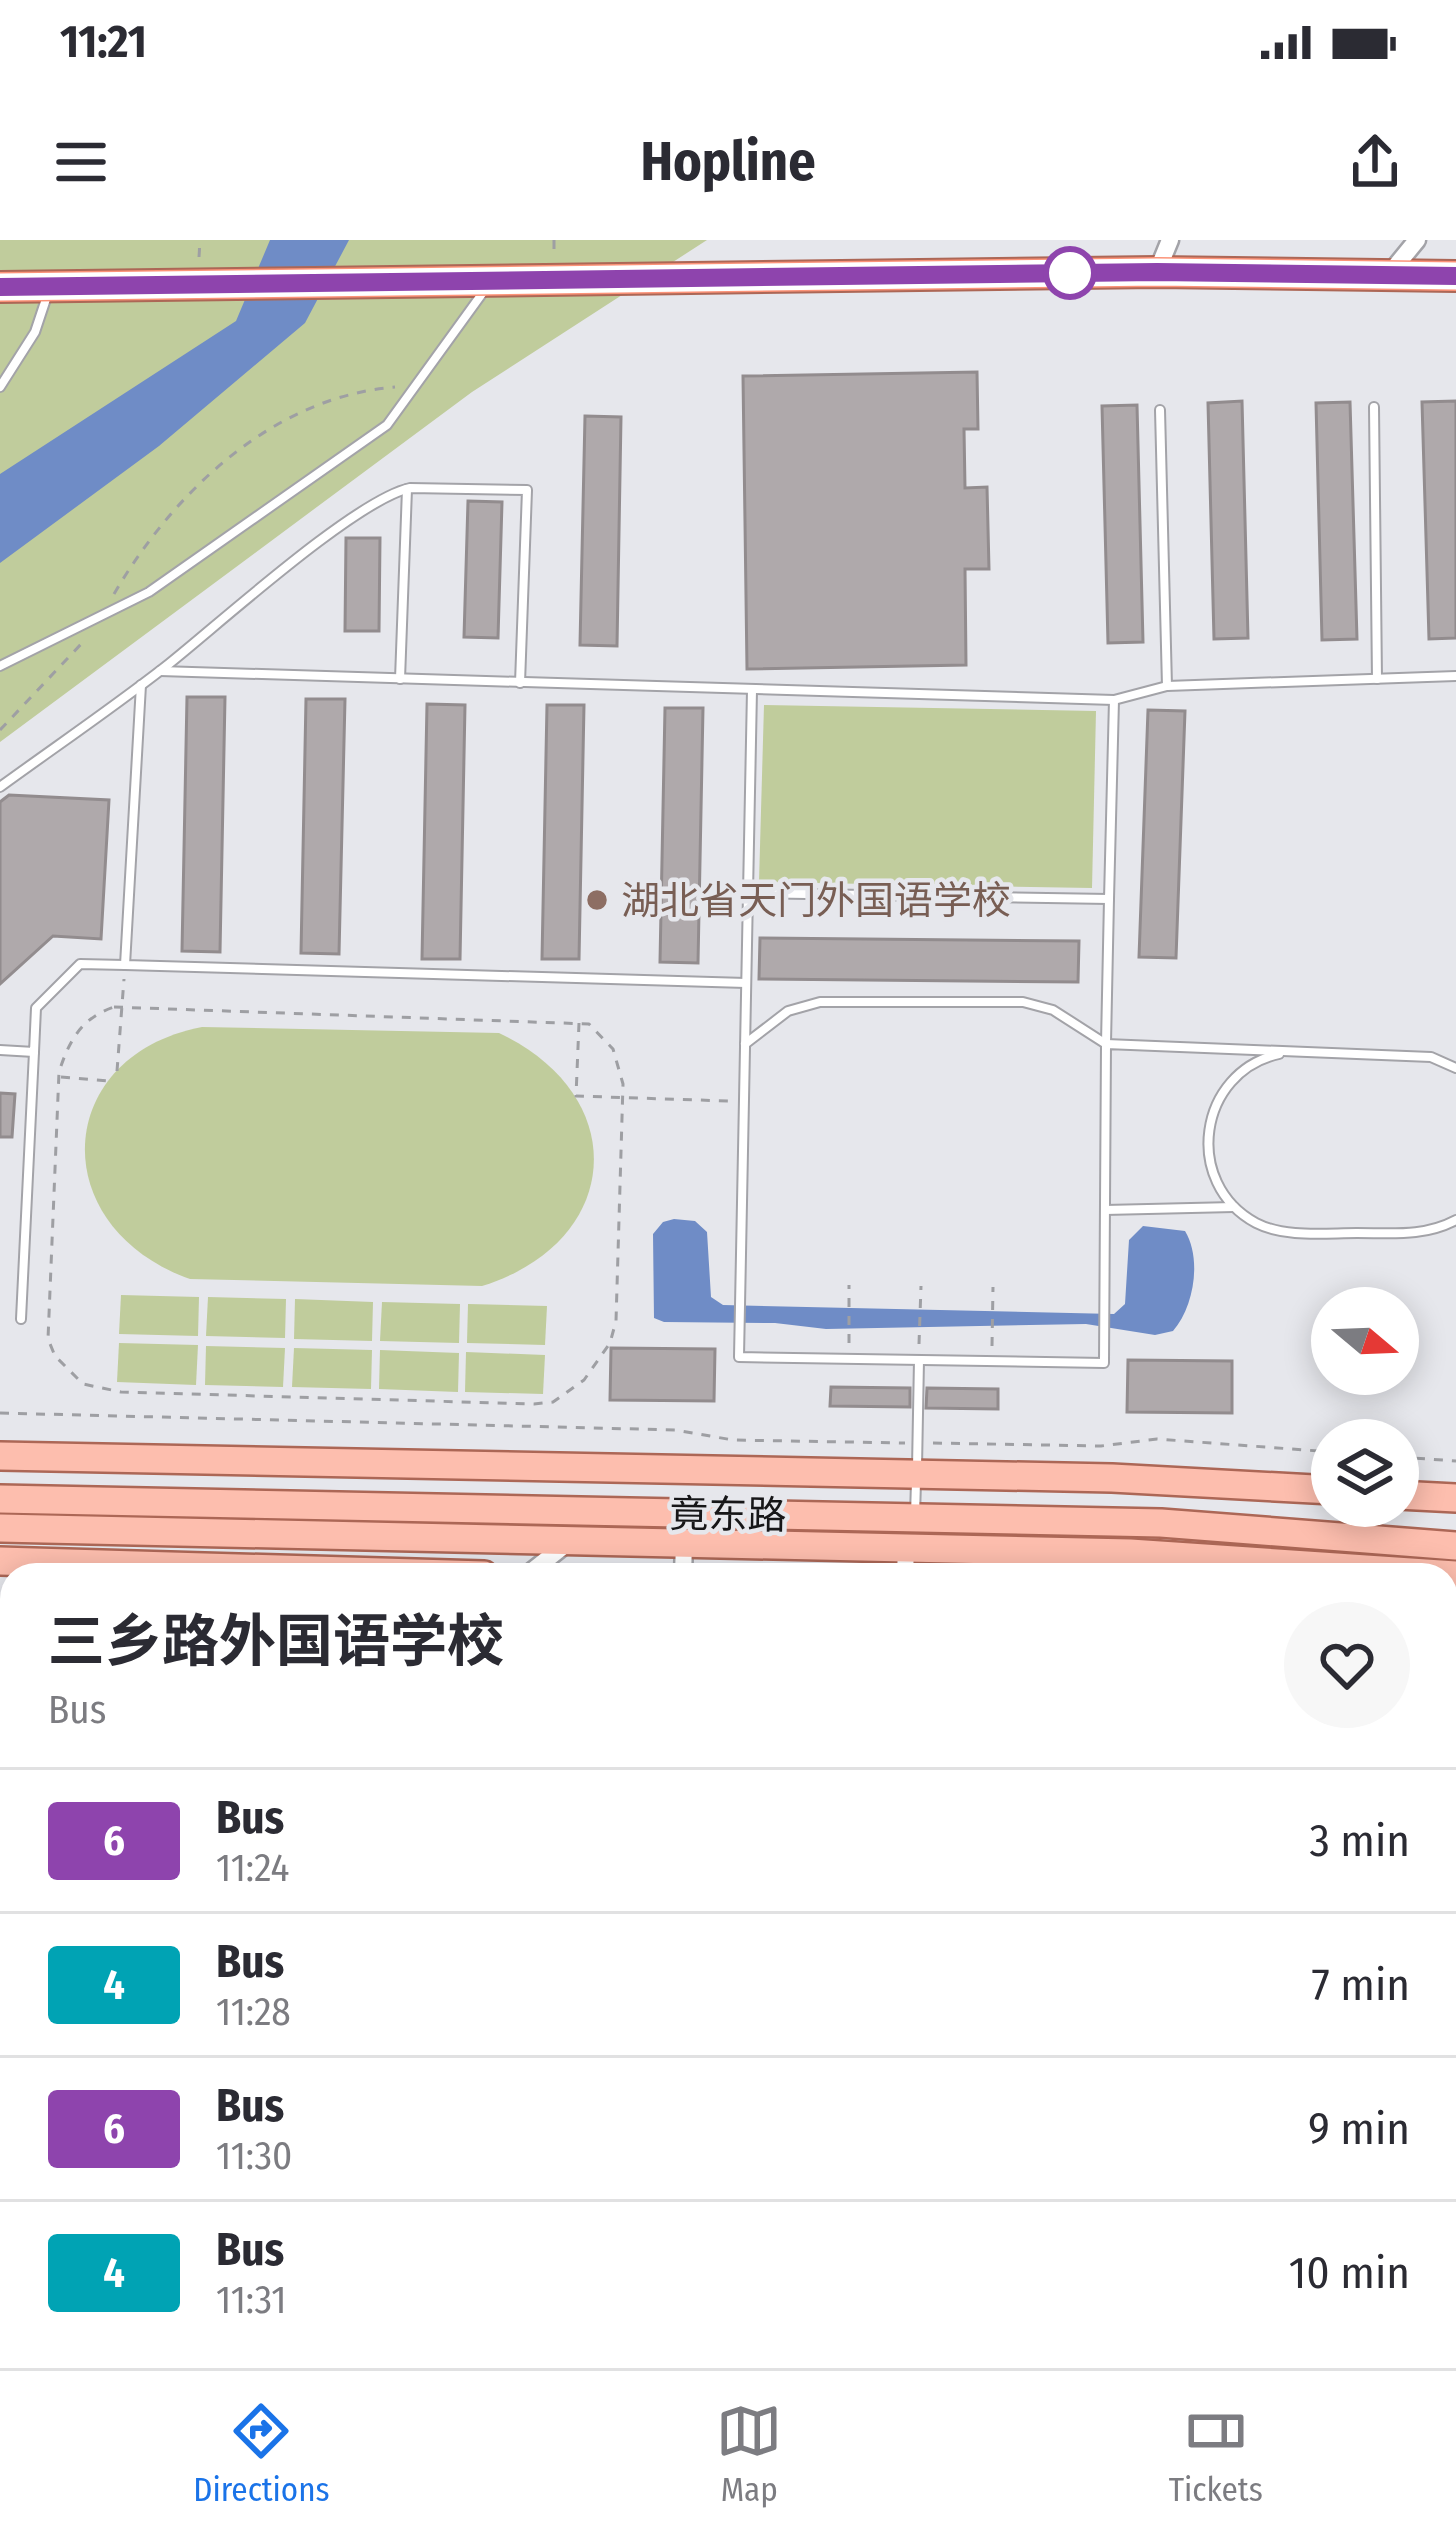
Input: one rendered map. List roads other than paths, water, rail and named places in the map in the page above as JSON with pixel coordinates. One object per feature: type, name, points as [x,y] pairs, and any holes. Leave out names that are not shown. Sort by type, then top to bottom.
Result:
[{"type":"highway","points":[[0,287],[1157,272],[1456,276]]},
{"type":"main road","points":[[0,1456],[1112,1478],[1311,1489]]},
{"type":"main road","points":[[1419,1496],[1456,1498]]},
{"type":"main road","name":"竟东路","points":[[0,1499],[1161,1522],[1456,1546]]},
{"type":"main road","name":"竟东路","points":[[0,1528],[683,1543],[906,1561],[1130,1553],[1239,1563]]},
{"type":"main road","points":[[0,1561],[69,1563]]},
{"type":"street","points":[[1157,272],[1170,240]]},
{"type":"street","points":[[1390,273],[1417,240]]},
{"type":"street","points":[[542,1563],[571,1540],[573,1510]]},
{"type":"street","points":[[682,1563],[683,1543]]},
{"type":"lane","points":[[0,666],[148,592],[387,425],[420,386],[486,282]]},
{"type":"lane","points":[[0,387],[34,332],[50,286]]},
{"type":"lane","points":[[1374,407],[1377,679]]},
{"type":"lane","points":[[1160,410],[1167,686]]},
{"type":"lane","points":[[400,679],[406,488]]},
{"type":"lane","points":[[0,787],[141,685],[344,525],[406,488],[527,490],[520,683]]},
{"type":"lane","points":[[160,670],[1114,700],[1167,686],[1456,676]]},
{"type":"lane","points":[[125,965],[141,685]]},
{"type":"lane","points":[[752,690],[739,1357],[1104,1363],[1114,700]]},
{"type":"lane","points":[[748,893],[1109,899]]},
{"type":"lane","points":[[22,1319],[36,1008],[80,964],[746,983]]},
{"type":"lane","points":[[745,1044],[788,1010],[820,1002],[1000,1002],[1053,1010],[1106,1044],[1431,1057],[1456,1068]]},
{"type":"lane","points":[[0,1050],[34,1052]]},
{"type":"lane","points":[[1292,1051],[1263,1058],[1238,1073],[1213,1110],[1207,1154],[1216,1183],[1234,1207],[1258,1224],[1287,1232],[1426,1233],[1456,1220]]},
{"type":"lane","points":[[1105,1210],[1234,1207]]},
{"type":"lane","points":[[915,1518],[919,1360]]},
{"type":"water","points":[[270,240],[349,240],[305,323],[159,446],[0,563],[0,474],[236,321]]},
{"type":"water","points":[[695,1221],[707,1232],[711,1297],[723,1305],[1114,1314],[1125,1304],[1129,1240],[1143,1226],[1185,1231],[1193,1255],[1193,1282],[1186,1309],[1173,1331],[1155,1335],[1086,1324],[826,1329],[775,1323],[664,1322],[654,1318],[653,1234],[663,1222]]},
{"type":"place","name":"湖北省天门外国语学校","points":[[597,900]]}]
